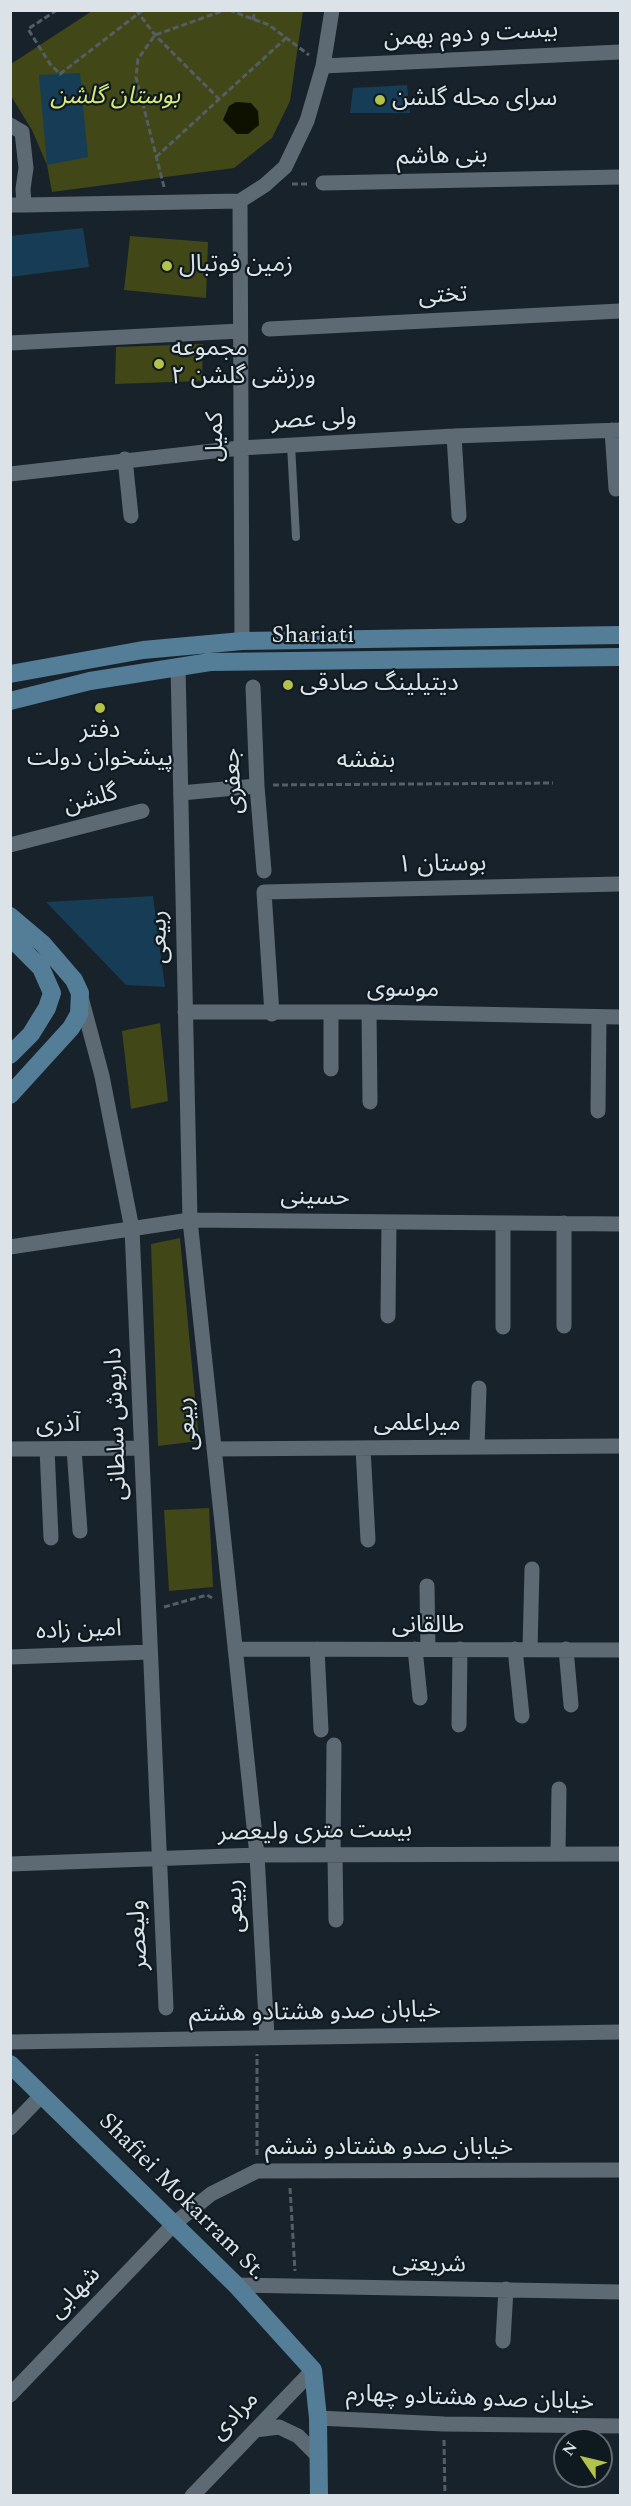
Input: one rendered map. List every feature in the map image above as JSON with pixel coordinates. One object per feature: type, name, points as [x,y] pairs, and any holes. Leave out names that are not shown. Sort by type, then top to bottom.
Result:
[{"type":"main road","name":"Shariati","points":[[10,674],[143,650],[242,641],[621,635]]},
{"type":"main road","name":"Shariati","points":[[10,701],[90,681],[210,662],[621,657]]},
{"type":"main road","points":[[10,1095],[71,1028],[79,1014],[80,993],[74,980],[43,944],[14,926]]},
{"type":"main road","points":[[10,1055],[31,1034],[47,1008],[52,993],[41,968],[14,926]]},
{"type":"main road","name":"Shafiei Mokarram St.","points":[[10,2064],[236,2285],[313,2370]]},
{"type":"main road","points":[[313,2370],[318,2418],[319,2496]]},
{"type":"street","points":[[10,125],[21,132],[26,168],[17,205],[240,201],[265,185],[285,167],[307,121],[323,66],[332,10]]},
{"type":"street","name":"بیست و دوم بهمن","points":[[323,66],[621,52]]},
{"type":"street","name":"بنی هاشم","points":[[323,183],[621,177]]},
{"type":"street","name":"کمیل","points":[[240,201],[242,641]]},
{"type":"street","name":"تختی","points":[[269,329],[621,311]]},
{"type":"street","points":[[10,343],[240,331]]},
{"type":"street","points":[[616,430],[616,489]]},
{"type":"street","name":"ولی عصر","points":[[10,474],[125,459],[240,448],[616,430]]},
{"type":"street","points":[[454,436],[459,516]]},
{"type":"street","points":[[125,459],[131,516]]},
{"type":"street","name":"ربیعی","points":[[178,666],[190,1220],[257,1855],[267,2037]]},
{"type":"street","name":"جعفری","points":[[254,687],[257,786],[264,871]]},
{"type":"street","points":[[181,793],[257,786]]},
{"type":"street","name":"گلشن","points":[[10,845],[142,811]]},
{"type":"street","name":"بوستان ۱","points":[[272,1014],[264,892],[621,884]]},
{"type":"street","name":"داریوش سلطانی","points":[[80,993],[102,1076],[132,1229],[159,1859]]},
{"type":"street","name":"موسوی","points":[[185,1012],[272,1014],[369,1012],[621,1017]]},
{"type":"street","points":[[369,1012],[370,1102]]},
{"type":"street","points":[[331,1013],[331,1069]]},
{"type":"street","points":[[598,1111],[599,1017]]},
{"type":"street","name":"حسینی","points":[[10,1247],[190,1220],[621,1224]]},
{"type":"street","points":[[388,1222],[388,1316]]},
{"type":"street","points":[[503,1223],[503,1327]]},
{"type":"street","points":[[564,1223],[564,1326]]},
{"type":"street","points":[[477,1447],[479,1388]]},
{"type":"street","name":"میراعلمی","points":[[214,1449],[621,1446]]},
{"type":"street","points":[[363,1448],[368,1540]]},
{"type":"street","name":"آذری","points":[[10,1449],[141,1449]]},
{"type":"street","points":[[47,1449],[51,1538]]},
{"type":"street","points":[[74,1449],[80,1531]]},
{"type":"street","points":[[522,1716],[522,1649],[532,1569]]},
{"type":"street","points":[[420,1698],[427,1586]]},
{"type":"street","name":"طالقانی","points":[[235,1649],[621,1650]]},
{"type":"street","points":[[316,1649],[321,1730]]},
{"type":"street","points":[[459,1725],[460,1649]]},
{"type":"street","points":[[566,1649],[571,1705]]},
{"type":"street","name":"امین زاده","points":[[10,1657],[150,1652]]},
{"type":"street","points":[[334,1745],[336,1920]]},
{"type":"street","points":[[558,1854],[559,1789]]},
{"type":"street","name":"بیست متری ولیعصر","points":[[10,1864],[257,1855],[621,1854]]},
{"type":"street","name":"ولیعصر","points":[[159,1859],[166,2008]]},
{"type":"street","name":"خیابان صدو هشتادو هشتم","points":[[10,2042],[621,2032]]},
{"type":"street","points":[[10,2128],[42,2095]]},
{"type":"street","name":"خیابان صدو هشتادو ششم","points":[[174,2224],[212,2194],[256,2171],[621,2170]]},
{"type":"street","name":"شهابی","points":[[10,2395],[174,2224]]},
{"type":"street","name":"شریعتی","points":[[236,2285],[621,2292]]},
{"type":"street","points":[[503,2341],[506,2289]]},
{"type":"street","name":"مرادی","points":[[192,2496],[313,2370]]},
{"type":"street","name":"خیابان صدو هشتادو چهارم","points":[[318,2418],[444,2424],[621,2426]]},
{"type":"street","points":[[255,2430],[279,2427],[298,2436],[319,2457]]},
{"type":"lane","points":[[291,445],[296,537]]},
{"type":"path","points":[[57,10],[28,29],[60,74],[140,15],[143,10]]},
{"type":"path","points":[[136,10],[156,35],[219,99]]},
{"type":"path","points":[[169,203],[136,77],[138,59],[156,35],[227,10],[269,26],[323,66]]},
{"type":"path","points":[[253,20],[255,10]]},
{"type":"path","points":[[156,157],[286,38]]},
{"type":"path","points":[[265,185],[323,183]]},
{"type":"path","name":"بنفشه","points":[[257,786],[553,783]]},
{"type":"path","points":[[148,1611],[207,1595],[231,1611]]},
{"type":"path","points":[[256,2171],[257,2050],[267,2037]]},
{"type":"path","points":[[290,2171],[296,2286]]},
{"type":"path","points":[[444,2424],[445,2496]]},
{"type":"green space","name":"بوستان گلشن","points":[[92,11],[303,11],[290,101],[272,138],[234,168],[52,192],[47,165],[32,130],[11,96],[11,64]]},
{"type":"green space","name":"زمین فوتبال","points":[[130,236],[208,242],[206,298],[124,290]]},
{"type":"green space","name":"مجموعه ورزشی گلشن ۲","points":[[203,344],[202,381],[115,384],[116,347]]},
{"type":"green space","points":[[160,1023],[168,1101],[131,1109],[122,1031]]},
{"type":"green space","points":[[180,1238],[199,1441],[158,1446],[151,1244]]},
{"type":"green space","points":[[209,1508],[213,1587],[169,1591],[164,1510]]},
{"type":"shaded area","points":[[236,102],[251,103],[258,111],[259,125],[248,134],[237,134],[223,120],[229,106]]},
{"type":"building","points":[[80,73],[88,157],[47,165],[39,75]]},
{"type":"building","name":"سرای محله گلشن","points":[[407,85],[410,113],[350,113],[353,88]]},
{"type":"building","points":[[83,228],[89,267],[10,277],[10,236]]},
{"type":"building","points":[[153,896],[165,987],[126,985],[46,902]]},
{"type":"place","name":"سرای محله گلشن","points":[[380,100]]},
{"type":"place","name":"زمین فوتبال","points":[[167,266]]},
{"type":"place","name":"مجموعه ورزشی گلشن ۲","points":[[159,364]]},
{"type":"place","name":"دیتیلینگ صادقی","points":[[288,685]]},
{"type":"place","name":"دفتر پیشخوان دولت","points":[[100,708]]}]
